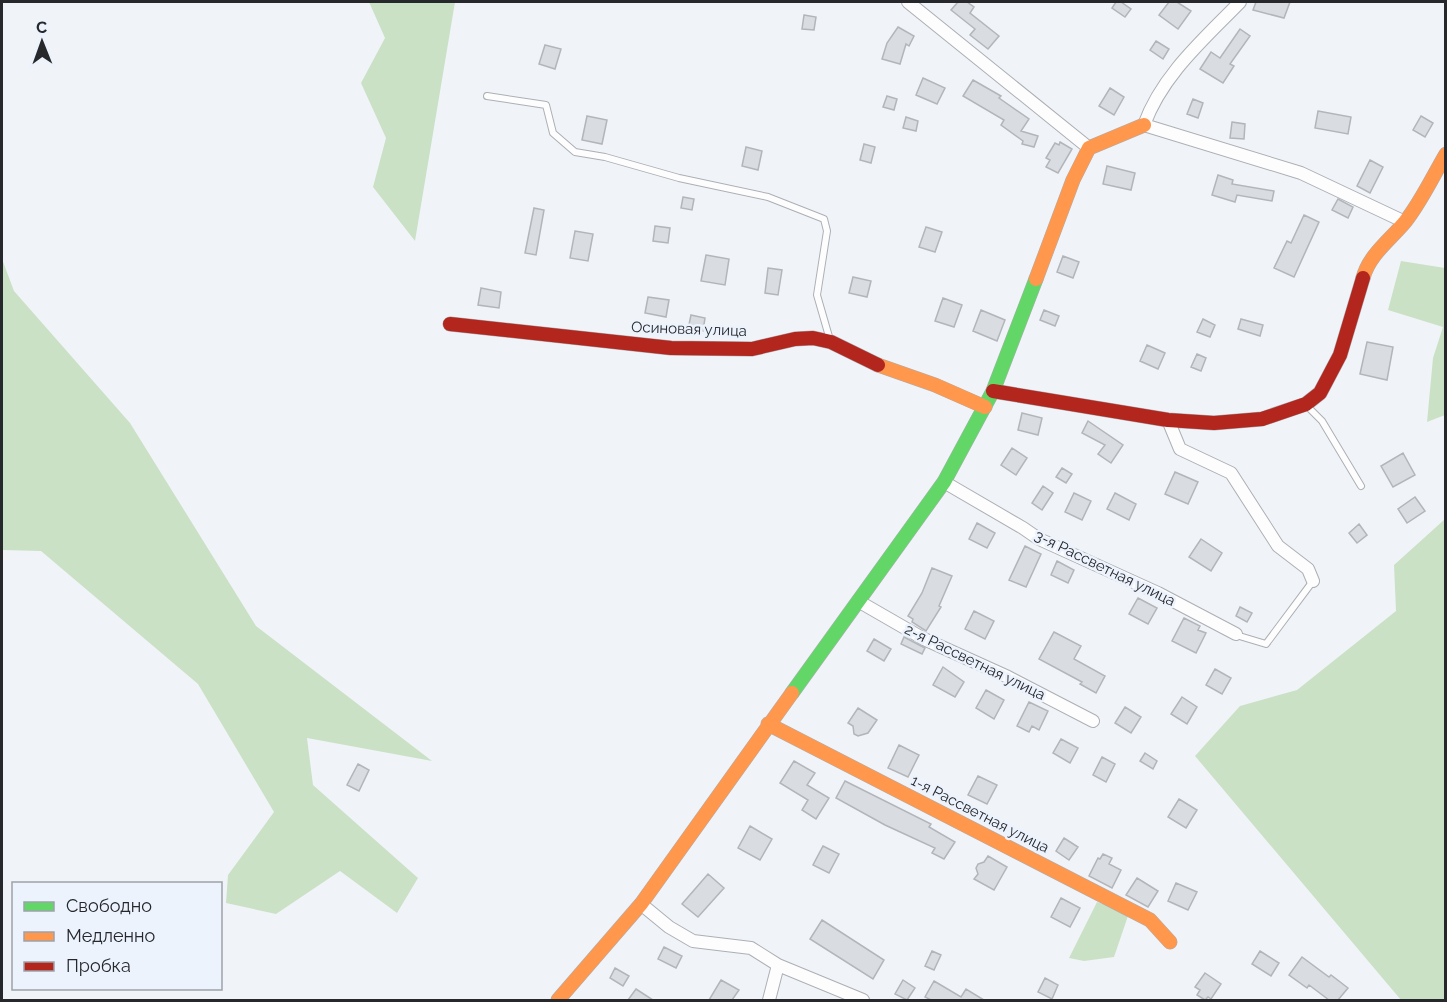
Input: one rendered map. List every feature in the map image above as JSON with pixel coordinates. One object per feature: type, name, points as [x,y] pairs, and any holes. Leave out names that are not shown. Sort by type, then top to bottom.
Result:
[{"type":"street","points":[[908,2],[1089,148]]},
{"type":"street","points":[[1144,125],[1150,109],[1173,73],[1240,2]]},
{"type":"street","points":[[558,1000],[641,904],[768,724],[944,482],[993,391],[1072,180],[1089,148],[1144,125],[1301,173],[1405,222]]},
{"type":"street","points":[[993,391],[1168,420],[1214,423],[1262,419],[1306,404],[1320,393],[1340,355],[1365,270],[1385,243],[1405,222],[1446,154]]},
{"type":"street","name":"Осиновая улица","points":[[450,324],[671,348],[752,349],[795,339],[813,338],[831,342],[871,363],[935,385],[985,407]]},
{"type":"street","points":[[1168,420],[1179,449],[1231,473],[1278,546],[1308,569],[1313,581]]},
{"type":"street","name":"3-я Рассветная улица","points":[[944,482],[1040,539],[1158,594],[1236,634]]},
{"type":"street","name":"2-я Рассветная улица","points":[[858,601],[924,639],[1008,677],[1094,721]]},
{"type":"street","name":"1-я Рассветная улица","points":[[768,724],[1150,920],[1170,942]]},
{"type":"street","points":[[641,904],[669,927],[693,941],[751,948],[778,965],[863,1000]]},
{"type":"street","points":[[769,1000],[778,965]]},
{"type":"lane","points":[[487,96],[546,105],[553,133],[575,152],[605,157],[679,178],[768,197],[824,219],[827,231],[817,295],[831,342]]},
{"type":"lane","points":[[1306,404],[1322,421],[1361,486]]},
{"type":"lane","points":[[1236,634],[1266,644],[1313,581]]},
{"type":"green space","points":[[369,2],[455,2],[415,241],[373,187],[386,138],[361,83],[385,38]]},
{"type":"green space","points":[[2,259],[14,291],[130,423],[256,626],[432,761],[307,738],[313,785],[418,878],[397,913],[340,871],[276,914],[226,903],[228,875],[274,812],[198,684],[41,551],[2,550]]},
{"type":"green space","points":[[1401,261],[1445,268],[1445,415],[1427,422],[1433,358],[1443,327],[1388,310]]},
{"type":"green space","points":[[1445,519],[1445,1000],[1401,1000],[1195,756],[1240,706],[1297,690],[1396,611],[1394,565]]},
{"type":"green space","points":[[1097,902],[1129,913],[1114,957],[1084,961],[1069,958]]},
{"type":"building","points":[[958,2],[967,2],[974,7],[970,13],[999,36],[988,49],[970,35],[975,29],[951,10]]},
{"type":"building","points":[[1116,2],[1121,2],[1131,9],[1125,17],[1112,8]]},
{"type":"building","points":[[1169,2],[1177,2],[1191,11],[1178,29],[1159,15]]},
{"type":"building","points":[[1256,2],[1290,2],[1284,18],[1253,10]]},
{"type":"building","points":[[804,15],[816,17],[814,30],[802,29]]},
{"type":"building","points":[[898,27],[914,36],[909,46],[906,44],[900,64],[882,59],[887,43]]},
{"type":"building","points":[[1240,29],[1250,36],[1230,64],[1234,66],[1223,83],[1200,69],[1211,52],[1220,58]]},
{"type":"building","points":[[1156,41],[1169,49],[1163,59],[1150,50]]},
{"type":"building","points":[[545,45],[561,49],[555,69],[539,64]]},
{"type":"building","points":[[923,78],[945,88],[937,104],[916,95]]},
{"type":"building","points":[[973,80],[1001,96],[999,98],[1029,119],[1021,131],[1038,136],[1034,147],[1022,144],[1023,141],[1001,125],[1004,120],[963,96]]},
{"type":"building","points":[[1110,88],[1124,97],[1114,115],[1099,106]]},
{"type":"building","points":[[887,96],[897,99],[894,110],[883,107]]},
{"type":"building","points":[[1193,99],[1203,103],[1198,118],[1187,114]]},
{"type":"building","points":[[1318,111],[1351,117],[1348,134],[1315,128]]},
{"type":"building","points":[[587,116],[607,120],[602,144],[582,140]]},
{"type":"building","points":[[1421,116],[1433,123],[1425,137],[1413,130]]},
{"type":"building","points":[[906,117],[918,121],[916,131],[903,128]]},
{"type":"building","points":[[1232,122],[1245,124],[1244,139],[1230,138]]},
{"type":"building","points":[[1060,142],[1072,149],[1058,173],[1046,167],[1050,160],[1046,158],[1055,143],[1059,145]]},
{"type":"building","points":[[864,144],[875,147],[871,163],[860,160]]},
{"type":"building","points":[[746,147],[762,151],[758,170],[742,166]]},
{"type":"building","points":[[1370,160],[1383,167],[1370,193],[1357,186]]},
{"type":"building","points":[[1107,166],[1135,173],[1131,190],[1103,184]]},
{"type":"building","points":[[1218,175],[1233,180],[1232,184],[1274,191],[1272,201],[1237,195],[1235,202],[1212,195]]},
{"type":"building","points":[[683,197],[694,199],[692,210],[681,208]]},
{"type":"building","points":[[1338,199],[1353,207],[1348,218],[1332,210]]},
{"type":"building","points":[[534,208],[544,210],[536,255],[525,253]]},
{"type":"building","points":[[1304,215],[1319,222],[1294,277],[1274,268],[1287,241],[1291,243]]},
{"type":"building","points":[[655,226],[670,228],[668,243],[653,241]]},
{"type":"building","points":[[926,227],[942,232],[935,252],[919,247]]},
{"type":"building","points":[[575,231],[593,234],[588,261],[570,258]]},
{"type":"building","points":[[706,255],[729,259],[725,285],[701,281]]},
{"type":"building","points":[[1063,256],[1079,262],[1073,278],[1057,272]]},
{"type":"building","points":[[768,268],[782,270],[778,295],[765,293]]},
{"type":"building","points":[[853,277],[871,281],[867,297],[849,293]]},
{"type":"building","points":[[481,288],[501,292],[499,308],[478,305]]},
{"type":"building","points":[[648,297],[669,300],[666,317],[645,313]]},
{"type":"building","points":[[943,298],[962,305],[954,327],[935,321]]},
{"type":"building","points":[[981,310],[1005,320],[997,341],[973,331]]},
{"type":"building","points":[[1044,310],[1059,316],[1055,326],[1040,320]]},
{"type":"building","points":[[691,315],[705,318],[703,331],[688,329]]},
{"type":"building","points":[[1203,319],[1215,325],[1210,337],[1197,332]]},
{"type":"building","points":[[1241,319],[1263,325],[1260,336],[1238,329]]},
{"type":"building","points":[[1367,342],[1393,347],[1387,380],[1360,374]]},
{"type":"building","points":[[1147,345],[1165,353],[1158,369],[1140,361]]},
{"type":"building","points":[[1197,354],[1206,358],[1201,371],[1191,367]]},
{"type":"building","points":[[1022,413],[1042,418],[1038,435],[1018,430]]},
{"type":"building","points":[[1088,421],[1123,445],[1111,463],[1098,454],[1105,445],[1082,433]]},
{"type":"building","points":[[1012,448],[1027,458],[1016,475],[1001,465]]},
{"type":"building","points":[[1403,453],[1415,475],[1393,487],[1381,466]]},
{"type":"building","points":[[1062,468],[1072,474],[1066,483],[1056,477]]},
{"type":"building","points":[[1175,472],[1198,482],[1188,504],[1165,494]]},
{"type":"building","points":[[1043,486],[1053,493],[1042,510],[1032,503]]},
{"type":"building","points":[[1074,493],[1091,501],[1082,520],[1065,512]]},
{"type":"building","points":[[1115,493],[1136,504],[1129,520],[1107,509]]},
{"type":"building","points":[[1415,497],[1425,511],[1407,523],[1398,509]]},
{"type":"building","points":[[977,523],[995,533],[987,548],[969,539]]},
{"type":"building","points":[[1359,524],[1367,535],[1357,543],[1349,533]]},
{"type":"building","points":[[1201,539],[1222,553],[1211,571],[1189,557]]},
{"type":"building","points":[[1025,546],[1041,554],[1026,587],[1009,580]]},
{"type":"building","points":[[1057,561],[1074,570],[1068,583],[1051,575]]},
{"type":"building","points":[[932,568],[952,576],[939,606],[941,607],[926,631],[912,622],[913,619],[908,616],[922,593]]},
{"type":"building","points":[[1138,598],[1157,608],[1148,624],[1129,614]]},
{"type":"building","points":[[1240,607],[1252,613],[1247,622],[1236,616]]},
{"type":"building","points":[[974,611],[994,621],[985,639],[965,629]]},
{"type":"building","points":[[1184,618],[1200,626],[1198,630],[1206,633],[1196,653],[1172,641]]},
{"type":"building","points":[[1054,632],[1081,646],[1074,659],[1105,676],[1096,693],[1080,684],[1082,682],[1039,659]]},
{"type":"building","points":[[904,637],[925,648],[922,654],[901,644]]},
{"type":"building","points":[[874,639],[891,649],[884,661],[867,651]]},
{"type":"building","points":[[943,667],[964,682],[955,697],[933,685]]},
{"type":"building","points":[[1215,669],[1231,678],[1222,694],[1206,685]]},
{"type":"building","points":[[986,690],[1004,700],[994,719],[976,708]]},
{"type":"building","points":[[1182,697],[1197,707],[1187,724],[1171,714]]},
{"type":"building","points":[[1029,702],[1048,711],[1039,730],[1032,726],[1029,732],[1017,726]]},
{"type":"building","points":[[1125,707],[1141,717],[1131,733],[1115,723]]},
{"type":"building","points":[[858,708],[877,720],[868,733],[858,736],[854,734],[853,726],[848,723]]},
{"type":"building","points":[[1061,739],[1078,748],[1070,763],[1053,753]]},
{"type":"building","points":[[899,745],[919,755],[908,777],[888,768]]},
{"type":"building","points":[[1145,753],[1157,761],[1153,769],[1140,761]]},
{"type":"building","points":[[1102,757],[1115,764],[1106,782],[1093,775]]},
{"type":"building","points":[[794,761],[815,773],[807,785],[829,798],[816,819],[802,810],[808,800],[780,783]]},
{"type":"building","points":[[358,764],[369,770],[359,791],[347,785]]},
{"type":"building","points":[[978,776],[997,785],[987,804],[968,795]]},
{"type":"building","points":[[845,781],[931,824],[929,827],[955,842],[944,859],[932,853],[935,848],[885,825],[836,798]]},
{"type":"building","points":[[1179,799],[1197,810],[1186,828],[1168,817]]},
{"type":"building","points":[[750,826],[772,839],[760,860],[738,848]]},
{"type":"building","points":[[1064,838],[1078,847],[1069,860],[1056,851]]},
{"type":"building","points":[[823,846],[839,854],[829,873],[813,865]]},
{"type":"building","points":[[1103,854],[1112,858],[1109,864],[1121,870],[1112,888],[1089,876],[1098,858],[1100,859]]},
{"type":"building","points":[[988,856],[1007,867],[994,890],[974,879],[978,874],[976,868],[978,864],[984,862]]},
{"type":"building","points":[[708,874],[724,888],[698,917],[682,904]]},
{"type":"building","points":[[1137,878],[1158,891],[1148,907],[1126,895]]},
{"type":"building","points":[[1176,883],[1197,892],[1188,910],[1168,901]]},
{"type":"building","points":[[1061,898],[1080,908],[1070,927],[1051,917]]},
{"type":"building","points":[[822,920],[884,960],[873,979],[810,939]]},
{"type":"building","points":[[664,947],[682,956],[676,968],[658,959]]},
{"type":"building","points":[[932,951],[941,955],[934,970],[925,966]]},
{"type":"building","points":[[1260,951],[1279,963],[1271,976],[1252,964]]},
{"type":"building","points":[[1302,957],[1348,988],[1338,1000],[1329,1000],[1309,985],[1307,988],[1289,975]]},
{"type":"building","points":[[615,968],[629,976],[623,986],[610,978]]},
{"type":"building","points":[[1205,973],[1221,984],[1211,999],[1208,997],[1205,1000],[1197,995],[1200,990],[1195,987]]},
{"type":"building","points":[[1045,978],[1058,985],[1052,999],[1038,992]]},
{"type":"building","points":[[721,980],[739,990],[732,1000],[709,1000]]},
{"type":"building","points":[[903,980],[915,988],[907,1000],[895,994]]},
{"type":"building","points":[[934,981],[961,997],[966,989],[984,1000],[931,1000],[925,997]]},
{"type":"building","points":[[636,989],[653,1000],[628,1000]]},
{"type":"traffic: fast","points":[[792,693],[944,482],[993,391],[1036,279]]},
{"type":"traffic: slow","points":[[1036,279],[1073,180],[1089,148],[1144,125]]},
{"type":"traffic: slow","points":[[1363,278],[1375,255],[1405,222],[1416,206],[1446,154]]},
{"type":"traffic: slow","points":[[878,365],[935,385],[985,407]]},
{"type":"traffic: slow","points":[[558,1000],[641,904],[792,693]]},
{"type":"traffic: slow","points":[[768,724],[1150,920],[1170,942]]},
{"type":"traffic: jam","points":[[993,391],[1168,420],[1214,423],[1262,419],[1306,404],[1320,393],[1340,355],[1363,278]]},
{"type":"traffic: jam","points":[[450,324],[671,348],[752,349],[795,339],[813,338],[831,342],[878,365]]}]
